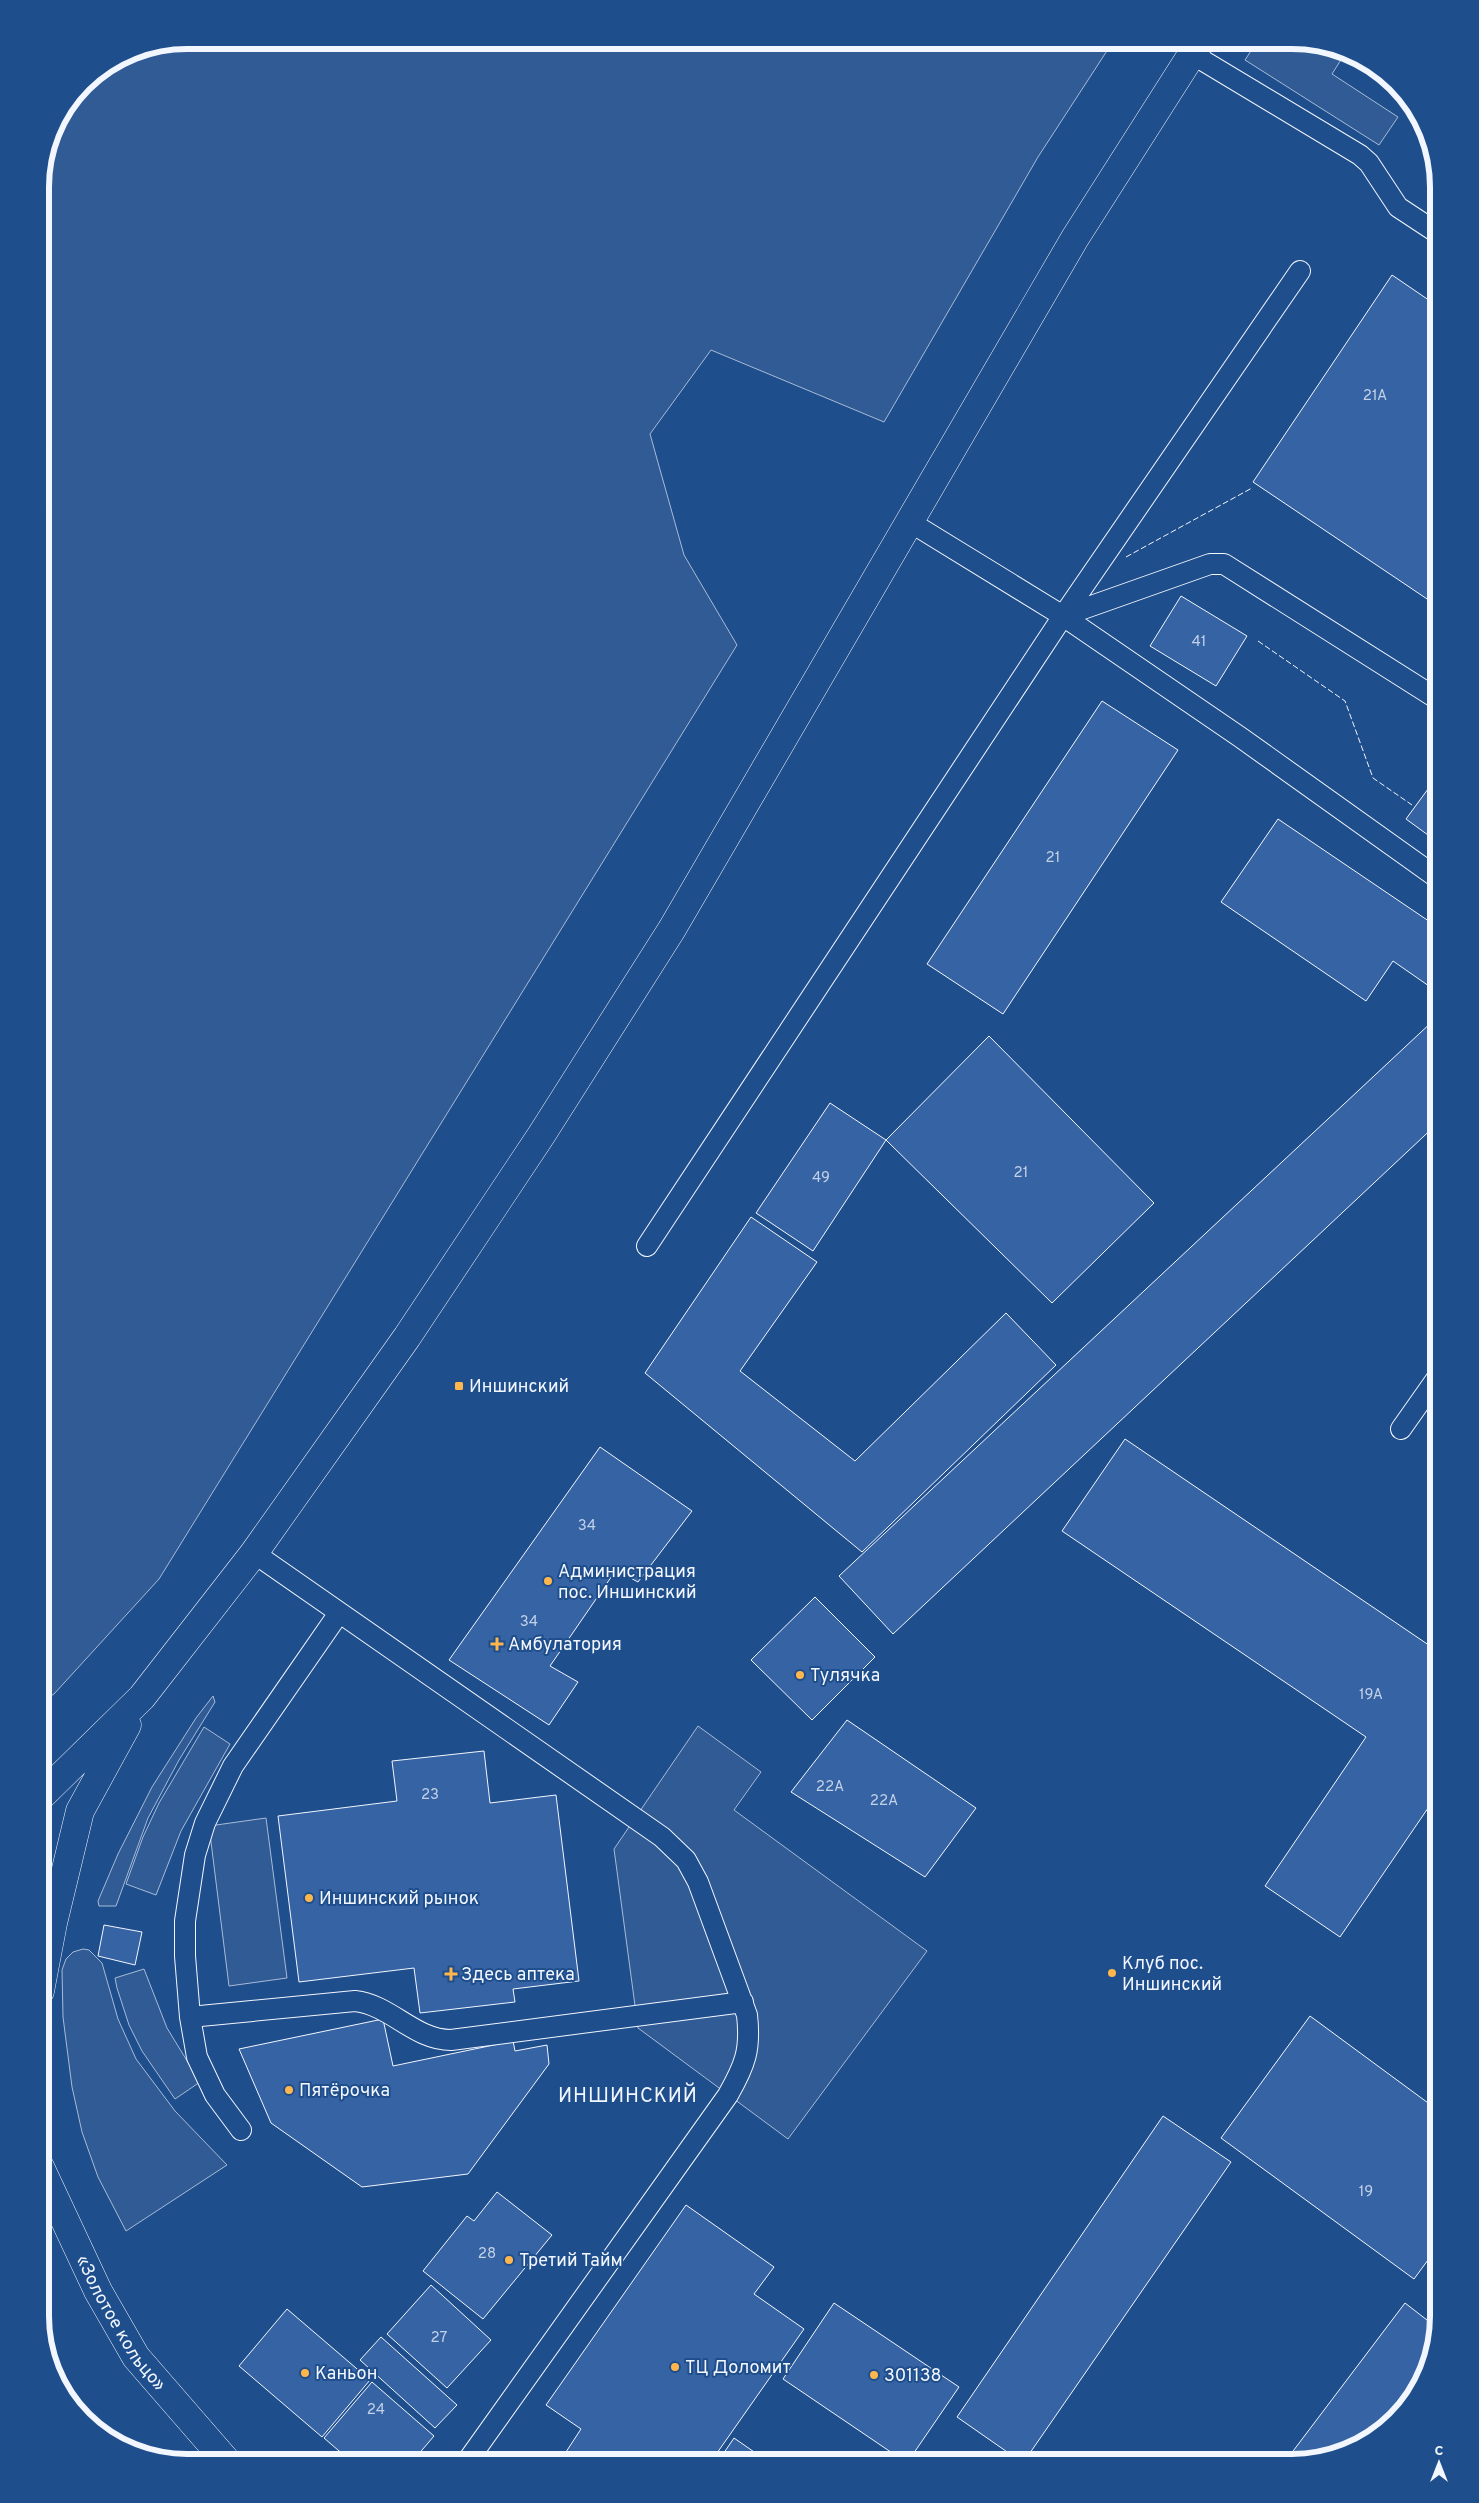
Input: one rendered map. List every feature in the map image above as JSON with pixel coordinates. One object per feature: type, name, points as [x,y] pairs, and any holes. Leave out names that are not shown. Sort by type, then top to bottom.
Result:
[{"type":"main road","points":[[49,1788],[142,1697],[254,1553],[407,1337],[568,1093],[672,930],[1075,238],[1196,49]]},
{"type":"main road","points":[[49,1944],[80,1812],[142,1697]]},
{"type":"main road","name":"«Золотое кольцо»","points":[[49,2186],[98,2291],[136,2357],[220,2454]]},
{"type":"lane","points":[[1200,49],[1360,154],[1369,163],[1398,207],[1430,228]]},
{"type":"lane","points":[[647,1246],[1063,616],[1300,271]]},
{"type":"lane","points":[[910,522],[1063,616],[1240,737],[1430,873]]},
{"type":"lane","points":[[1063,616],[1210,564],[1224,564],[1430,694]]},
{"type":"lane","points":[[1401,1429],[1430,1388]]},
{"type":"lane","points":[[254,1553],[654,1832],[675,1849],[686,1860],[698,1882],[743,2002],[749,2038],[748,2054],[742,2072],[728,2095],[472,2454]]},
{"type":"lane","points":[[241,2130],[215,2095],[196,2057],[190,2017],[185,1956],[185,1921],[195,1856],[204,1823],[234,1766],[339,1613]]},
{"type":"lane","points":[[190,2017],[355,2001],[374,2006],[430,2038],[451,2040],[743,2002]]},
{"type":"shaded area","points":[[178,49],[1108,49],[1038,157],[884,422],[711,350],[650,434],[684,555],[737,645],[159,1579],[49,1697],[49,178],[56,142],[72,110],[89,89],[118,67],[151,53]]},
{"type":"shaded area","points":[[1252,49],[1301,49],[1337,56],[1342,58],[1332,74],[1398,117],[1379,145],[1245,60]]},
{"type":"shaded area","points":[[213,1696],[215,1702],[179,1760],[148,1818],[116,1906],[99,1906],[98,1901],[118,1854],[152,1787],[196,1718]]},
{"type":"shaded area","points":[[698,1726],[761,1772],[734,1810],[927,1951],[788,2139],[638,2028],[614,1849]]},
{"type":"shaded area","points":[[204,1727],[230,1744],[181,1831],[156,1895],[126,1884],[143,1837],[159,1803]]},
{"type":"shaded area","points":[[266,1818],[287,1978],[229,1986],[209,1826]]},
{"type":"shaded area","points":[[83,1949],[89,1950],[102,1963],[118,2019],[136,2059],[175,2111],[227,2165],[126,2231],[98,2177],[82,2132],[72,2087],[63,2017],[62,1970],[66,1959],[73,1952]]},
{"type":"shaded area","points":[[144,1969],[167,2028],[200,2082],[175,2099],[142,2051],[129,2025],[117,1988],[115,1978]]},
{"type":"building","points":[[1392,275],[1430,301],[1430,601],[1253,482]]},
{"type":"building","points":[[1181,596],[1247,636],[1216,686],[1150,646]]},
{"type":"building","points":[[1102,701],[1178,750],[1003,1014],[927,964]]},
{"type":"building","points":[[1430,786],[1430,836],[1406,819]]},
{"type":"building","points":[[1278,819],[1430,922],[1430,987],[1393,961],[1366,1001],[1221,902]]},
{"type":"building","points":[[1430,1024],[1430,1130],[893,1634],[839,1576]]},
{"type":"building","points":[[989,1036],[1154,1203],[1052,1303],[886,1140]]},
{"type":"building","points":[[830,1103],[886,1140],[813,1251],[756,1213]]},
{"type":"building","points":[[751,1217],[817,1262],[740,1371],[855,1461],[1006,1313],[1056,1365],[862,1552],[645,1373]]},
{"type":"building","points":[[1125,1439],[1430,1646],[1430,1805],[1340,1937],[1265,1886],[1366,1737],[1062,1531]]},
{"type":"building","points":[[600,1447],[692,1511],[638,1582],[616,1570],[550,1666],[578,1682],[549,1725],[449,1660]]},
{"type":"building","points":[[815,1597],[875,1657],[812,1720],[751,1660]]},
{"type":"building","points":[[847,1720],[976,1808],[925,1877],[791,1792]]},
{"type":"building","points":[[484,1751],[490,1803],[556,1795],[579,1981],[513,1989],[515,2002],[420,2013],[414,1968],[299,1982],[278,1816],[397,1801],[392,1761]]},
{"type":"building","points":[[104,1925],[142,1932],[135,1965],[98,1956]]},
{"type":"building","points":[[1310,2016],[1430,2104],[1430,2257],[1414,2279],[1221,2138]]},
{"type":"building","points":[[383,2019],[393,2066],[513,2041],[515,2051],[547,2045],[549,2064],[468,2174],[362,2187],[271,2123],[239,2049]]},
{"type":"building","points":[[1163,2116],[1231,2162],[1029,2454],[1010,2454],[957,2417]]},
{"type":"building","points":[[497,2192],[552,2235],[483,2319],[423,2271],[467,2216],[474,2221]]},
{"type":"building","name":"ТЦ Доломит","points":[[686,2205],[774,2267],[754,2294],[804,2329],[716,2454],[565,2454],[581,2429],[546,2405]]},
{"type":"building","points":[[431,2285],[491,2340],[447,2388],[387,2334]]},
{"type":"building","points":[[834,2303],[959,2387],[913,2454],[894,2454],[783,2379]]},
{"type":"building","points":[[1405,2303],[1430,2322],[1426,2352],[1420,2369],[1402,2400],[1390,2414],[1361,2436],[1337,2447],[1319,2452],[1291,2454]]},
{"type":"building","name":"Каньон","points":[[287,2309],[370,2380],[322,2437],[239,2366]]},
{"type":"building","points":[[381,2337],[457,2405],[435,2428],[360,2360]]},
{"type":"building","points":[[372,2382],[434,2436],[419,2454],[343,2454],[324,2438]]},
{"type":"building","points":[[734,2438],[757,2454],[723,2454]]},
{"type":"fence","points":[[1126,557],[1252,488]]},
{"type":"fence","points":[[1258,641],[1345,701],[1373,778],[1412,805]]},
{"type":"place","name":"Иншинский","points":[[459,1386]]},
{"type":"place","name":"Администрация пос. Иншинский","points":[[548,1581]]},
{"type":"place","name":"Амбулатория","points":[[497,1644]]},
{"type":"place","name":"Тулячка","points":[[800,1675]]},
{"type":"place","name":"Иншинский рынок","points":[[309,1898]]},
{"type":"place","name":"Клуб пос. Иншинский","points":[[1112,1973]]},
{"type":"place","name":"Здесь аптека","points":[[451,1974]]},
{"type":"place","name":"Пятёрочка","points":[[289,2090]]},
{"type":"place","name":"Третий Тайм","points":[[509,2260]]},
{"type":"place","name":"ТЦ Доломит","points":[[675,2367]]},
{"type":"place","name":"Каньон","points":[[305,2373]]},
{"type":"place","name":"301138","points":[[874,2375]]},
{"type":"district","name":"ИНШИНСКИЙ","points":[[628,2095]]}]
